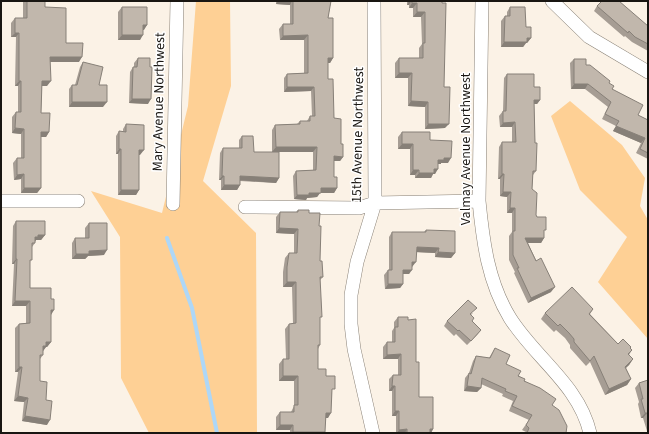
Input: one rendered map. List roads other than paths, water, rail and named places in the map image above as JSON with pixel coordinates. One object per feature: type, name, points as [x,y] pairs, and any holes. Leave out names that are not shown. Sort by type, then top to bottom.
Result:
[{"type":"street","name":"Mary Avenue Northwest","points":[[173,204],[177,1]]},
{"type":"street","name":"15th Avenue Northwest","points":[[373,433],[354,349],[351,324],[351,295],[357,262],[375,203],[374,1]]},
{"type":"street","name":"Valmay Avenue Northwest","points":[[482,1],[479,201],[482,234],[487,262],[499,298],[511,319],[524,337],[549,364],[577,401],[584,414],[590,433]]},
{"type":"street","points":[[552,1],[589,37],[648,72]]},
{"type":"street","points":[[1,201],[78,201]]},
{"type":"street","points":[[245,207],[359,208],[375,203],[479,201]]},
{"type":"waterway","points":[[167,238],[192,308],[217,433]]}]
